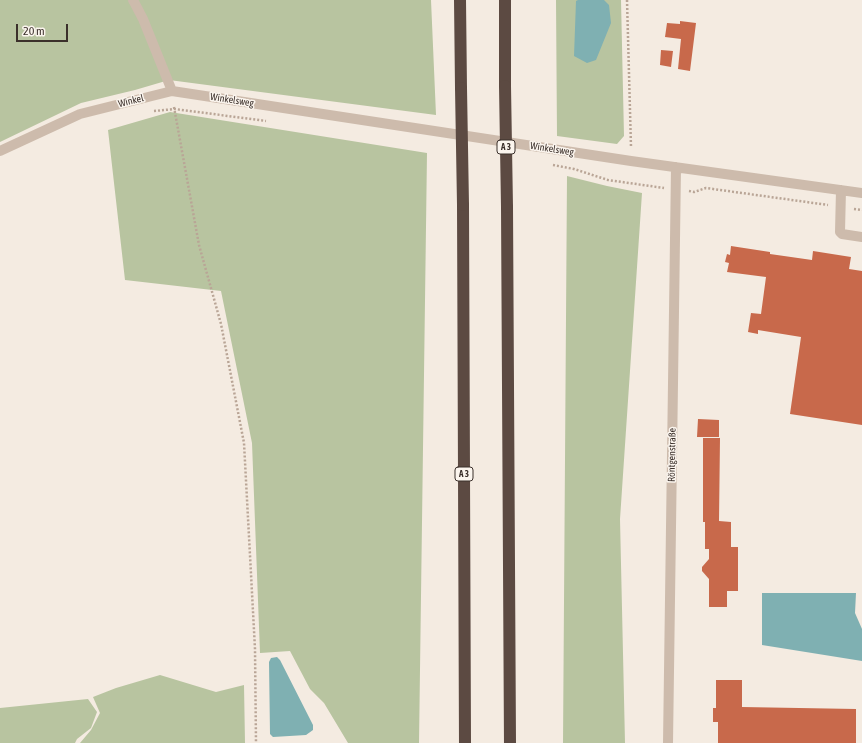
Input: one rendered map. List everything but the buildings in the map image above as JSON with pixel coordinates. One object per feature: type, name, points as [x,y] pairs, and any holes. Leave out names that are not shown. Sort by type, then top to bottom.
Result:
[{"type":"highway","name":"A 3","points":[[460,0],[463,205],[465,743]]},
{"type":"highway","name":"A 3","points":[[505,0],[510,743]]},
{"type":"street","points":[[132,0],[143,19],[172,91]]},
{"type":"street","name":"Winkel","points":[[0,151],[80,114],[172,91]]},
{"type":"street","name":"Winkelsweg","points":[[172,91],[631,161],[862,193]]},
{"type":"street","name":"Röntgenstraße","points":[[668,743],[676,167]]},
{"type":"street","points":[[841,190],[840,232],[842,234],[862,237]]},
{"type":"path","points":[[626,0],[631,161]]},
{"type":"path","points":[[172,91],[199,245],[221,324],[244,443],[255,649],[256,743]]},
{"type":"path","points":[[154,111],[175,108],[268,121]]},
{"type":"path","points":[[548,164],[574,169],[608,180],[694,192],[706,188],[862,210]]},
{"type":"green space","points":[[0,0],[431,0],[436,115],[169,80],[81,103],[0,142]]},
{"type":"green space","points":[[556,0],[621,0],[624,136],[617,144],[557,136]]},
{"type":"green space","points":[[170,112],[427,153],[419,743],[348,743],[324,703],[310,689],[290,651],[260,653],[252,443],[221,291],[125,280],[108,130]]},
{"type":"green space","points":[[567,176],[642,193],[620,519],[625,743],[563,743]]},
{"type":"green space","points":[[160,675],[216,692],[244,685],[245,743],[80,743],[91,730],[100,713],[93,697],[116,688]]},
{"type":"green space","points":[[88,699],[97,712],[91,728],[77,739],[75,743],[0,743],[0,708]]},
{"type":"water","points":[[604,0],[609,5],[611,23],[596,60],[587,63],[574,56],[576,1]]},
{"type":"water","points":[[762,593],[856,593],[855,613],[862,629],[862,661],[762,645]]},
{"type":"water","points":[[277,657],[280,660],[313,725],[313,730],[306,735],[273,737],[270,734],[269,662],[271,658]]}]
